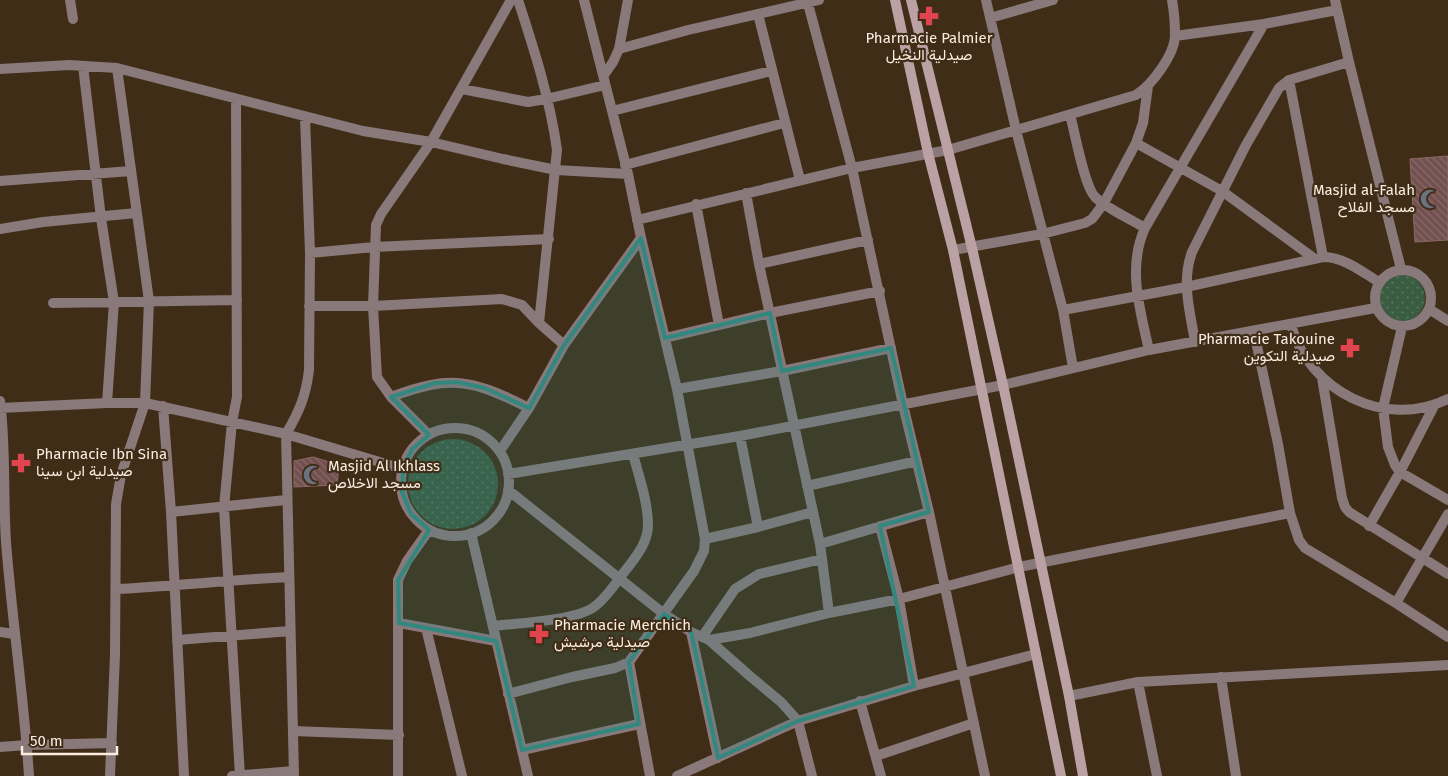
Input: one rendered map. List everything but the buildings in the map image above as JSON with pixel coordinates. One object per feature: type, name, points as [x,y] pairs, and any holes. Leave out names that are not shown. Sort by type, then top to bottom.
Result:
[{"type":"street","points":[[70,0],[73,18]]},
{"type":"street","points":[[429,435],[391,397],[378,377],[373,306],[376,225],[381,214],[431,142],[512,0]]},
{"type":"street","points":[[518,0],[534,49],[553,123],[555,141],[556,170],[539,323]]},
{"type":"street","points":[[508,694],[615,668],[629,662],[664,614],[704,551],[705,539],[677,389],[636,220],[627,169],[584,0]]},
{"type":"street","points":[[462,88],[528,102],[546,99],[604,80],[619,50],[628,0]]},
{"type":"street","points":[[619,50],[808,1],[819,0]]},
{"type":"street","points":[[894,0],[928,153],[953,250],[1061,776]]},
{"type":"street","points":[[911,0],[972,248],[1003,385],[1069,696],[1083,776]]},
{"type":"street","points":[[986,0],[1016,130],[1063,310],[1073,368]]},
{"type":"street","points":[[990,18],[1052,0]]},
{"type":"street","points":[[636,220],[696,204],[852,168],[948,150],[1130,98],[1148,86],[1168,56],[1175,36],[1174,0]]},
{"type":"street","points":[[808,1],[852,168],[903,404],[929,512],[985,776]]},
{"type":"street","points":[[1175,36],[1264,24],[1336,5],[1401,269]]},
{"type":"street","points":[[758,14],[784,123],[800,180]]},
{"type":"street","points":[[1149,350],[1137,296],[1138,246],[1145,228],[1264,24]]},
{"type":"street","points":[[1195,342],[1186,287],[1187,268],[1192,252],[1222,191],[1275,93],[1289,80],[1349,62]]},
{"type":"street","points":[[0,69],[59,65],[117,68],[363,131],[431,142],[556,170],[627,169],[784,123]]},
{"type":"street","points":[[83,66],[101,218],[114,302],[107,403]]},
{"type":"street","points":[[110,776],[117,490],[145,403],[149,301],[117,68]]},
{"type":"street","points":[[612,111],[771,71]]},
{"type":"street","points":[[1289,80],[1319,258]]},
{"type":"street","points":[[953,250],[1042,234],[1085,223],[1092,219],[1104,203],[1136,142],[1143,123],[1148,86]]},
{"type":"street","points":[[236,99],[237,397],[232,422],[224,507],[240,776]]},
{"type":"street","points":[[1070,115],[1089,187],[1095,196],[1104,203],[1145,228]]},
{"type":"street","points":[[232,776],[294,774],[286,500],[286,434],[301,408],[307,387],[310,343],[310,253],[305,117]]},
{"type":"street","points":[[1136,142],[1222,191],[1319,258]]},
{"type":"street","points":[[0,181],[131,171]]},
{"type":"street","points":[[746,193],[759,264],[820,544],[829,613]]},
{"type":"street","points":[[696,204],[719,325]]},
{"type":"street","points":[[0,229],[43,222],[101,218],[136,213]]},
{"type":"street","points":[[500,452],[529,408],[564,344],[641,238]]},
{"type":"street","points":[[310,253],[374,247],[549,239]]},
{"type":"street","points":[[759,264],[868,240]]},
{"type":"street","points":[[1063,310],[1186,287],[1319,258],[1331,257],[1342,260],[1379,282]]},
{"type":"street","points":[[1401,269],[1412,271],[1422,277],[1429,286],[1431,297],[1429,309],[1423,318],[1413,325],[1402,327],[1391,324],[1382,318],[1376,308],[1374,295],[1379,282],[1388,273],[1401,269]]},
{"type":"street","points":[[665,338],[770,313],[880,291]]},
{"type":"street","points":[[309,306],[373,306],[502,299],[522,305],[539,323],[564,344]]},
{"type":"street","points":[[53,303],[237,300]]},
{"type":"street","points":[[508,474],[740,436],[1003,385],[1149,350],[1376,308]]},
{"type":"street","points":[[1429,309],[1448,321]]},
{"type":"street","points":[[1291,325],[1294,336],[1306,358],[1322,378],[1337,390],[1353,399],[1383,408],[1406,409],[1444,402]]},
{"type":"street","points":[[1402,327],[1383,408],[1388,447],[1400,472],[1448,500]]},
{"type":"street","points":[[1254,332],[1278,444],[1290,513],[1299,540],[1306,548],[1448,637]]},
{"type":"street","points":[[677,389],[782,371],[892,348]]},
{"type":"street","points":[[1322,378],[1344,503],[1350,512],[1369,526],[1448,574]]},
{"type":"street","points":[[391,397],[414,388],[435,383],[457,382],[485,388],[529,408]]},
{"type":"street","points":[[1369,526],[1444,402]]},
{"type":"street","points":[[29,776],[3,539],[0,405],[145,403],[286,434],[402,469]]},
{"type":"street","points":[[163,406],[171,512],[184,776]]},
{"type":"street","points":[[460,428],[475,432],[489,440],[500,452],[507,466],[507,498],[500,512],[489,524],[460,536],[444,535],[429,530],[411,514],[402,492],[402,469],[412,449],[429,435],[444,429],[460,428]]},
{"type":"street","points":[[740,436],[758,527]]},
{"type":"street","points":[[493,626],[576,614],[593,607],[604,598],[646,539],[647,515],[633,454]]},
{"type":"street","points":[[807,486],[917,461]]},
{"type":"street","points":[[508,490],[664,614],[691,632],[706,638],[781,702],[798,721],[812,776]]},
{"type":"street","points":[[171,512],[286,500]]},
{"type":"street","points":[[705,539],[813,512]]},
{"type":"street","points":[[820,544],[929,512]]},
{"type":"street","points":[[706,638],[750,633],[829,613],[899,599],[1019,567],[1290,513]]},
{"type":"street","points":[[1396,603],[1448,514]]},
{"type":"street","points":[[880,526],[899,599],[914,686]]},
{"type":"street","points":[[398,776],[398,580],[407,561],[429,530]]},
{"type":"street","points":[[471,533],[528,776]]},
{"type":"street","points":[[706,638],[735,589],[759,574],[822,559]]},
{"type":"street","points":[[116,589],[288,577]]},
{"type":"street","points":[[398,623],[496,641]]},
{"type":"street","points":[[426,628],[462,776]]},
{"type":"street","points":[[177,640],[290,631]]},
{"type":"street","points":[[0,632],[14,634]]},
{"type":"street","points":[[691,632],[718,758]]},
{"type":"street","points":[[677,776],[798,721],[860,701],[1036,654]]},
{"type":"street","points":[[629,662],[650,776]]},
{"type":"street","points":[[1069,696],[1138,682],[1448,665]]},
{"type":"street","points":[[1222,677],[1236,776]]},
{"type":"street","points":[[1138,682],[1157,776]]},
{"type":"street","points":[[860,701],[881,776]]},
{"type":"street","points":[[522,750],[639,724]]},
{"type":"street","points":[[876,756],[974,724]]},
{"type":"street","points":[[293,731],[399,735]]},
{"type":"street","points":[[0,747],[112,743]]},
{"type":"highlighted area","points":[[641,238],[665,338],[770,313],[782,371],[891,348],[929,512],[880,526],[914,686],[798,721],[718,758],[691,632],[664,614],[629,662],[639,724],[522,750],[496,641],[399,623],[398,580],[429,530],[411,514],[402,492],[403,469],[412,449],[429,435],[391,397],[435,383],[457,382],[485,388],[529,408],[564,345]]},
{"type":"green space","points":[[1396,274],[1406,274],[1418,281],[1425,293],[1425,303],[1418,315],[1406,322],[1396,322],[1388,318],[1381,311],[1377,303],[1377,293],[1381,285],[1388,278]]},
{"type":"green space","points":[[444,439],[462,439],[478,446],[491,459],[498,475],[498,493],[491,509],[478,522],[462,529],[444,529],[428,522],[415,509],[408,493],[408,475],[415,459],[428,446]]},
{"type":"place","name":"Pharmacie Palmier صيدلية النخيل","points":[[929,16]]},
{"type":"place","name":"Masjid al-Falah مسجد الفلاح","points":[[1430,199]]},
{"type":"place","name":"Pharmacie Takouine صيدلية التكوين","points":[[1350,348]]},
{"type":"place","name":"Pharmacie Ibn Sina صيدلية ابن سينا","points":[[21,463]]},
{"type":"place","name":"Masjid Al Ikhlass مسجد الاخلاص","points":[[313,475]]},
{"type":"place","name":"Pharmacie Merchich صيدلية مرشيش","points":[[539,634]]}]
